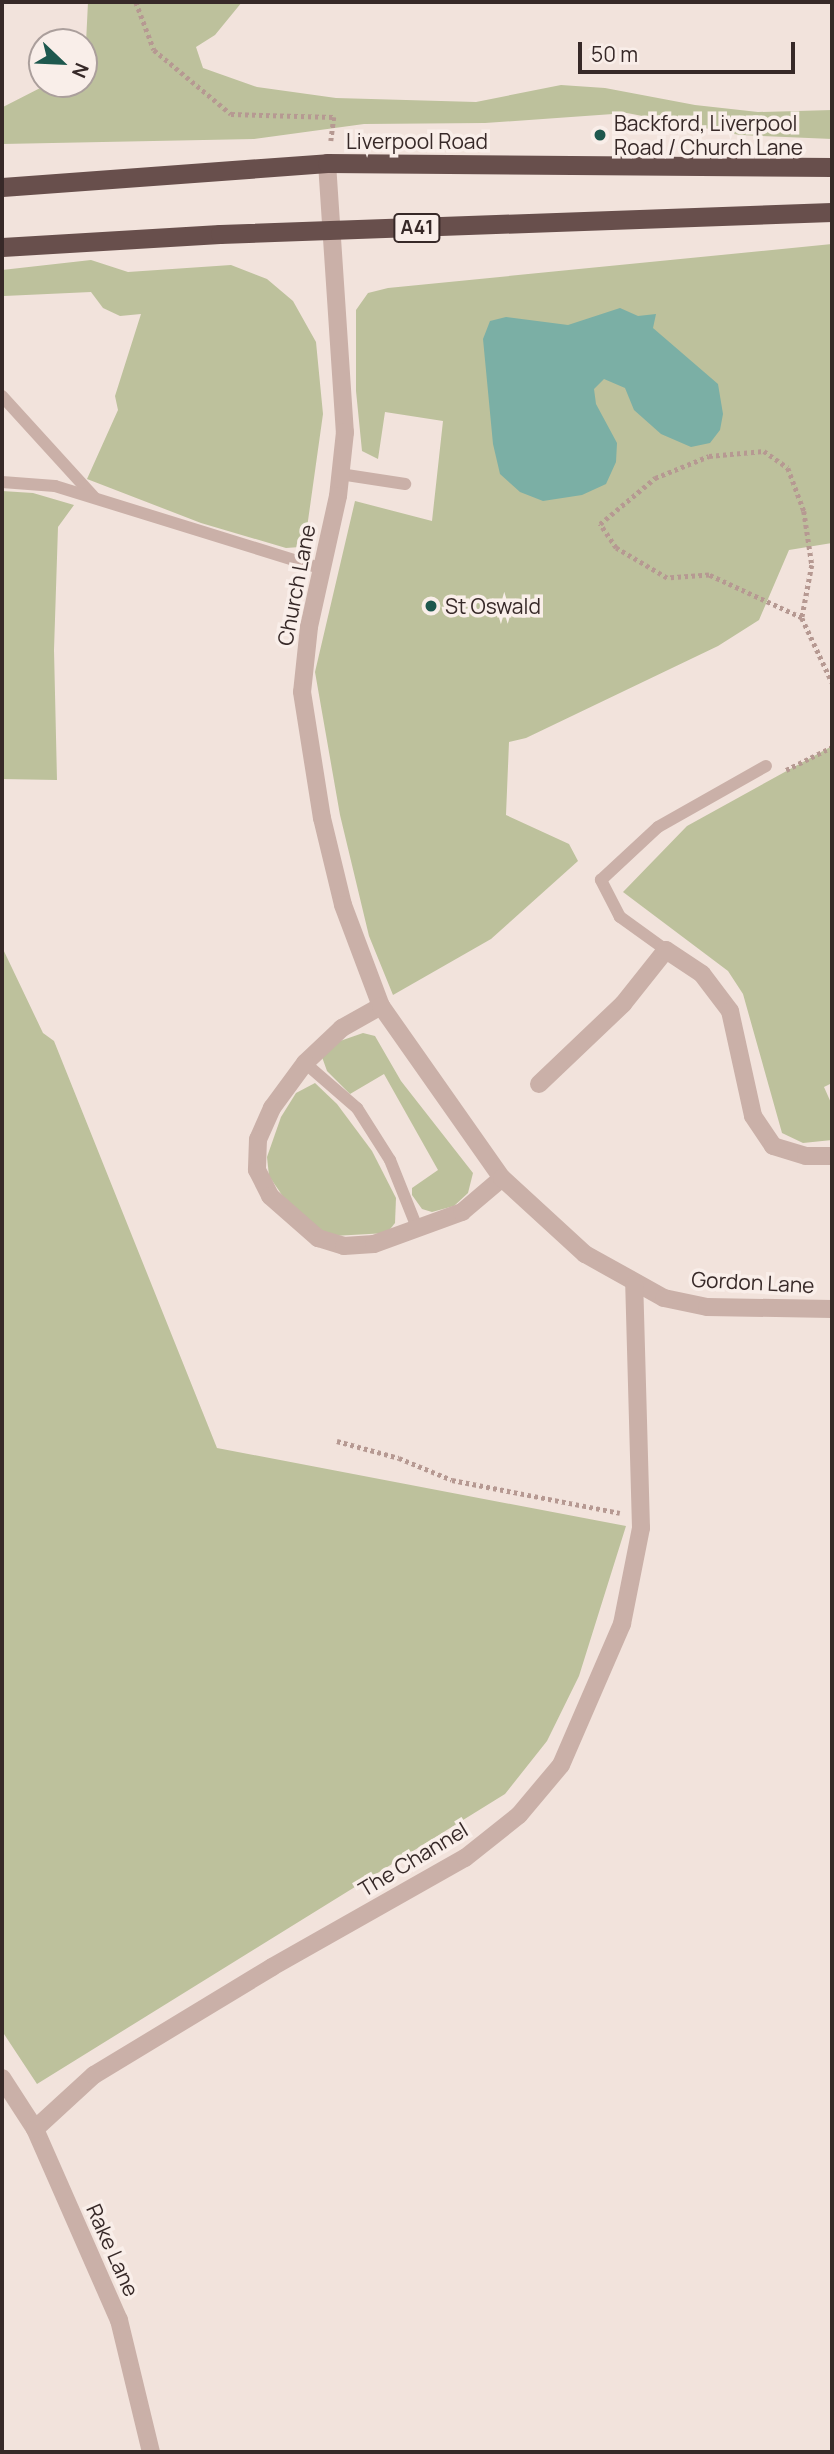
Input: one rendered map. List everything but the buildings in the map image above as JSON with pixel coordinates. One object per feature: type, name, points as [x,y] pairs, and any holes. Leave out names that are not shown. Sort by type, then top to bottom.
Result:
[{"type":"highway","name":"Liverpool Road","points":[[2,187],[327,163],[832,167]]},
{"type":"highway","name":"A41","points":[[2,247],[331,230],[832,212]]},
{"type":"street","name":"Church Lane","points":[[327,163],[345,432],[340,474],[320,568],[302,692],[309,747],[344,905],[381,1006],[502,1178],[586,1254],[634,1284]]},
{"type":"street","points":[[539,1084],[623,1004],[666,950],[702,974],[730,1011],[753,1116],[773,1146],[806,1156],[832,1156]]},
{"type":"street","points":[[381,1006],[342,1028],[305,1063],[272,1108],[258,1139],[257,1170],[270,1196],[318,1238],[344,1246],[374,1244],[462,1212],[502,1178]]},
{"type":"street","name":"Gordon Lane","points":[[634,1284],[664,1298],[707,1307],[832,1309]]},
{"type":"street","name":"The Channel","points":[[35,2129],[94,2076],[272,1967],[465,1858],[519,1815],[561,1765],[593,1697],[622,1625],[641,1517],[634,1284]]},
{"type":"street","name":"Rake Lane","points":[[2,2078],[35,2129],[119,2320],[151,2452]]},
{"type":"lane","points":[[2,396],[94,497]]},
{"type":"lane","points":[[340,474],[405,484]]},
{"type":"lane","points":[[2,482],[55,486],[320,568]]},
{"type":"lane","points":[[666,950],[620,917],[601,880],[658,827],[766,766]]},
{"type":"lane","points":[[305,1063],[357,1108],[390,1160],[418,1230]]},
{"type":"path","points":[[136,2],[154,50],[231,114],[334,117],[327,163]]},
{"type":"path","points":[[802,618],[709,575],[667,578],[616,548],[600,524],[655,478],[709,456],[764,451],[788,468],[804,511],[812,565],[802,618],[832,682]]},
{"type":"path","points":[[337,1441],[399,1458],[452,1480],[641,1517]]},
{"type":"green space","points":[[88,2],[242,2],[215,35],[196,47],[203,68],[257,87],[336,98],[476,102],[561,85],[605,88],[695,105],[758,112],[832,110],[832,139],[740,135],[627,113],[485,123],[364,124],[254,139],[2,144],[3,107],[28,94],[28,98],[98,98],[98,28],[87,28]]},
{"type":"green space","points":[[832,244],[832,543],[789,550],[759,620],[718,646],[526,738],[509,742],[506,815],[569,844],[578,861],[491,939],[393,995],[369,936],[340,815],[315,672],[355,501],[432,521],[443,421],[385,412],[378,459],[362,451],[356,391],[356,310],[368,293],[388,288]]},
{"type":"green space","points":[[91,260],[128,272],[231,265],[267,279],[293,301],[316,342],[323,414],[305,542],[300,547],[286,548],[201,523],[87,479],[118,410],[115,396],[141,314],[120,316],[103,308],[91,292],[4,296],[2,270]]},
{"type":"green space","points":[[2,491],[33,493],[74,505],[58,527],[54,650],[57,780],[2,779]]},
{"type":"green space","points":[[832,746],[832,1083],[824,1087],[832,1105],[832,1140],[803,1143],[782,1133],[743,994],[728,971],[623,892],[687,826]]},
{"type":"green space","points":[[2,947],[43,1033],[54,1041],[217,1448],[626,1526],[579,1676],[547,1741],[505,1794],[37,2084],[2,2031]]},
{"type":"green space","points":[[363,1033],[375,1036],[401,1081],[473,1173],[468,1193],[454,1206],[432,1212],[422,1209],[412,1195],[412,1188],[438,1170],[384,1074],[350,1094],[327,1071],[322,1057],[340,1041]]},
{"type":"green space","points":[[315,1083],[337,1104],[372,1151],[396,1198],[395,1223],[387,1233],[333,1236],[315,1227],[284,1198],[269,1176],[267,1157],[281,1117],[296,1093]]},
{"type":"water","points":[[620,308],[638,316],[656,314],[653,328],[718,384],[723,414],[720,430],[710,443],[691,447],[661,434],[634,410],[625,388],[604,379],[594,389],[596,404],[617,443],[616,462],[606,484],[582,495],[543,501],[520,492],[500,474],[493,444],[483,339],[490,321],[506,317],[568,325]]},
{"type":"place","name":"Backford, Liverpool Road / Church Lane","points":[[600,135]]},
{"type":"place","name":"St Oswald","points":[[431,606]]}]
